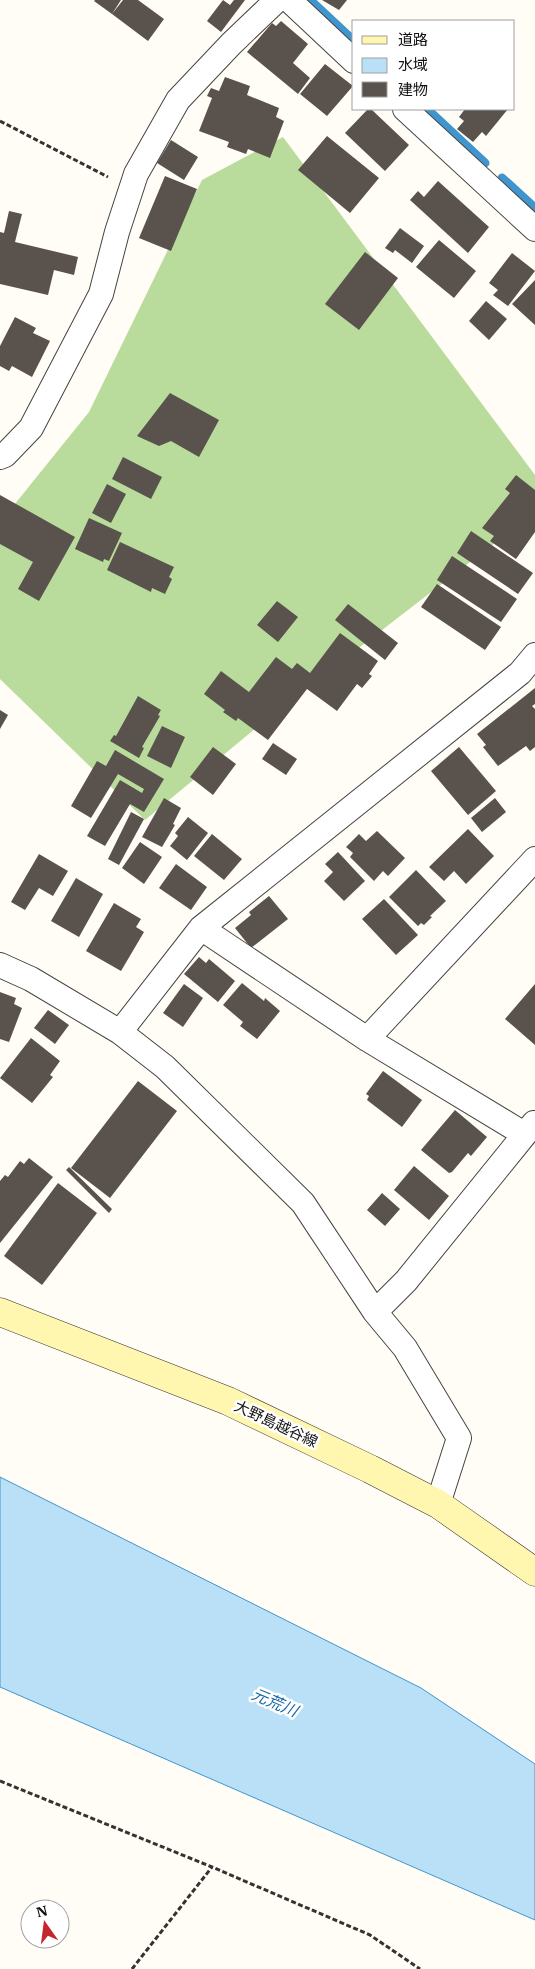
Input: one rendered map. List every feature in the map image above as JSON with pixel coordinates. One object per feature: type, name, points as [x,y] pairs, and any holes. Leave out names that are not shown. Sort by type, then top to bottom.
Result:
[{"type":"main road","name":"大野島越谷線","points":[[0,1312],[228,1401],[370,1469],[438,1504],[535,1572]]},
{"type":"street","points":[[0,457],[6,455],[31,428],[101,294],[117,232],[136,174],[178,100],[231,44],[277,0]]},
{"type":"street","points":[[288,0],[352,59]]},
{"type":"street","points":[[406,110],[535,230]]},
{"type":"street","points":[[120,1032],[201,928],[520,673],[535,655]]},
{"type":"street","points":[[367,1039],[535,859]]},
{"type":"street","points":[[201,928],[367,1039],[530,1128],[406,1281],[375,1312]]},
{"type":"street","points":[[0,965],[31,979],[120,1032],[165,1067],[303,1203],[375,1312],[405,1348],[459,1438],[438,1504]]},
{"type":"path","points":[[0,122],[131,189]]},
{"type":"path","points":[[0,1781],[370,1935],[420,1969]]},
{"type":"path","points":[[132,1969],[212,1868]]},
{"type":"green space","points":[[283,137],[535,475],[535,512],[268,718],[145,820],[0,679],[0,520],[89,412],[202,180]]},
{"type":"water","name":"元荒川","points":[[0,1477],[421,1688],[535,1764],[535,1920],[0,1687]]},
{"type":"building","points":[[95,0],[121,0],[112,14]]},
{"type":"building","points":[[123,0],[138,0],[164,19],[148,41],[112,14]]},
{"type":"building","points":[[223,0],[230,5],[234,0],[245,0],[221,32],[207,21]]},
{"type":"building","points":[[322,0],[347,0],[339,10]]},
{"type":"building","points":[[281,21],[308,44],[293,63],[310,78],[298,94],[247,52],[272,23],[276,26]]},
{"type":"building","points":[[325,64],[352,85],[327,116],[300,94]]},
{"type":"building","points":[[225,77],[250,86],[247,95],[279,108],[276,117],[284,121],[270,158],[248,149],[246,154],[227,147],[229,142],[199,131],[212,98],[207,96],[211,88],[219,91]]},
{"type":"building","points":[[367,110],[372,110],[409,145],[385,171],[345,133]]},
{"type":"building","points":[[464,110],[507,110],[486,136],[482,132],[473,142],[457,129],[464,121],[459,117]]},
{"type":"building","points":[[327,136],[379,178],[350,213],[298,170]]},
{"type":"building","points":[[171,140],[198,157],[184,180],[157,163]]},
{"type":"building","points":[[165,176],[197,189],[171,251],[139,238]]},
{"type":"building","points":[[438,181],[489,227],[468,253],[410,200],[418,191],[424,197]]},
{"type":"building","points":[[9,211],[22,214],[15,242],[78,257],[74,275],[54,270],[48,295],[0,284],[0,232],[4,233]]},
{"type":"building","points":[[400,228],[424,246],[412,263],[395,250],[393,253],[385,248]]},
{"type":"building","points":[[439,240],[476,271],[454,298],[416,267]]},
{"type":"building","points":[[365,252],[398,278],[359,330],[325,304]]},
{"type":"building","points":[[512,253],[535,271],[508,306],[493,295],[498,290],[489,283]]},
{"type":"building","points":[[535,280],[535,325],[512,304]]},
{"type":"building","points":[[486,301],[507,319],[489,340],[469,321]]},
{"type":"building","points":[[15,317],[36,328],[33,333],[50,341],[32,377],[12,366],[9,371],[0,366],[0,346]]},
{"type":"building","points":[[170,393],[219,420],[199,457],[171,441],[159,446],[137,436]]},
{"type":"building","points":[[123,457],[162,477],[151,499],[112,479]]},
{"type":"building","points":[[516,475],[535,490],[535,532],[516,559],[490,541],[494,536],[482,528],[510,493],[505,489]]},
{"type":"building","points":[[107,484],[126,494],[111,523],[92,513]]},
{"type":"building","points":[[0,495],[75,537],[39,601],[18,589],[33,562],[0,544]]},
{"type":"building","points":[[89,518],[122,533],[109,561],[104,559],[103,562],[75,549]]},
{"type":"building","points":[[471,531],[533,573],[518,594],[457,553]]},
{"type":"building","points":[[120,542],[174,567],[169,577],[172,579],[165,594],[152,588],[151,592],[107,570]]},
{"type":"building","points":[[452,556],[517,599],[501,622],[437,580]]},
{"type":"building","points":[[437,584],[501,627],[485,650],[421,607]]},
{"type":"building","points":[[277,601],[298,617],[278,642],[257,625]]},
{"type":"building","points":[[348,604],[398,643],[385,660],[335,620]]},
{"type":"building","points":[[340,633],[378,661],[369,674],[372,676],[362,688],[357,684],[337,711],[307,689],[268,740],[238,718],[236,721],[223,712],[225,710],[204,694],[221,671],[249,692],[276,657],[292,669],[297,663],[310,673]]},
{"type":"building","points":[[535,688],[535,704],[532,706],[535,709],[535,747],[530,751],[526,746],[498,766],[483,747],[486,745],[477,734]]},
{"type":"building","points":[[138,696],[161,710],[158,715],[160,716],[142,747],[144,748],[139,758],[110,741],[114,735],[116,736]]},
{"type":"building","points":[[0,710],[8,715],[0,729]]},
{"type":"building","points":[[162,726],[185,737],[171,768],[147,756]]},
{"type":"building","points":[[273,743],[297,759],[286,775],[262,759]]},
{"type":"building","points":[[213,747],[236,764],[213,795],[190,777]]},
{"type":"building","points":[[459,747],[496,791],[468,815],[431,771]]},
{"type":"building","points":[[115,750],[164,779],[144,812],[130,804],[105,846],[87,836],[120,780],[142,793],[144,789],[118,774],[91,818],[71,806],[97,761],[106,766]]},
{"type":"building","points":[[164,798],[181,808],[173,824],[175,825],[162,847],[142,837]]},
{"type":"building","points":[[495,798],[506,812],[482,832],[471,818]]},
{"type":"building","points":[[131,812],[144,819],[119,865],[108,859]]},
{"type":"building","points":[[188,817],[208,833],[187,860],[170,846],[178,836],[175,833]]},
{"type":"building","points":[[468,829],[494,856],[466,884],[454,871],[444,881],[429,867]]},
{"type":"building","points":[[377,831],[405,858],[388,876],[383,871],[374,881],[350,857],[353,853],[346,847],[359,834],[366,841]]},
{"type":"building","points":[[212,834],[242,859],[224,880],[194,856]]},
{"type":"building","points":[[140,842],[162,857],[144,884],[122,868]]},
{"type":"building","points":[[338,852],[365,881],[344,901],[324,881],[333,872],[325,864]]},
{"type":"building","points":[[39,854],[68,871],[53,896],[39,888],[25,910],[11,902]]},
{"type":"building","points":[[176,864],[207,887],[191,910],[159,888]]},
{"type":"building","points":[[416,870],[446,901],[430,916],[432,917],[424,925],[421,923],[418,926],[389,897]]},
{"type":"building","points":[[76,878],[103,894],[79,937],[51,921]]},
{"type":"building","points":[[269,896],[288,919],[251,948],[235,928],[251,915],[249,912]]},
{"type":"building","points":[[384,899],[418,935],[396,955],[362,919]]},
{"type":"building","points":[[114,903],[141,919],[136,927],[144,932],[121,971],[86,951]]},
{"type":"building","points":[[199,957],[206,963],[209,959],[235,981],[218,1002],[184,974]]},
{"type":"building","points":[[242,983],[264,1001],[265,998],[280,1011],[257,1039],[240,1026],[243,1022],[223,1005]]},
{"type":"building","points":[[184,984],[203,998],[183,1027],[163,1013]]},
{"type":"building","points":[[535,984],[535,1045],[505,1019]]},
{"type":"building","points":[[0,992],[16,998],[14,1004],[22,1008],[9,1042],[0,1039]]},
{"type":"building","points":[[48,1010],[69,1025],[55,1044],[34,1028]]},
{"type":"building","points":[[31,1038],[60,1061],[50,1075],[53,1077],[32,1103],[0,1078]]},
{"type":"building","points":[[383,1071],[422,1100],[402,1127],[367,1100],[369,1096],[366,1094]]},
{"type":"building","points":[[138,1081],[177,1111],[110,1198],[71,1168]]},
{"type":"building","points":[[455,1110],[487,1137],[471,1156],[468,1153],[449,1173],[421,1150]]},
{"type":"building","points":[[29,1158],[53,1177],[0,1243],[0,1181],[5,1175],[8,1177],[20,1161],[24,1164]]},
{"type":"building","points":[[414,1166],[449,1196],[429,1220],[394,1190]]},
{"type":"building","points":[[69,1167],[112,1209],[109,1213],[66,1170]]},
{"type":"building","points":[[58,1183],[97,1213],[42,1285],[4,1256]]},
{"type":"building","points":[[382,1193],[400,1209],[385,1226],[367,1210]]},
{"type":"waterway","points":[[310,0],[352,39]]},
{"type":"waterway","points":[[428,110],[485,163]]},
{"type":"waterway","points":[[502,178],[535,208]]}]
